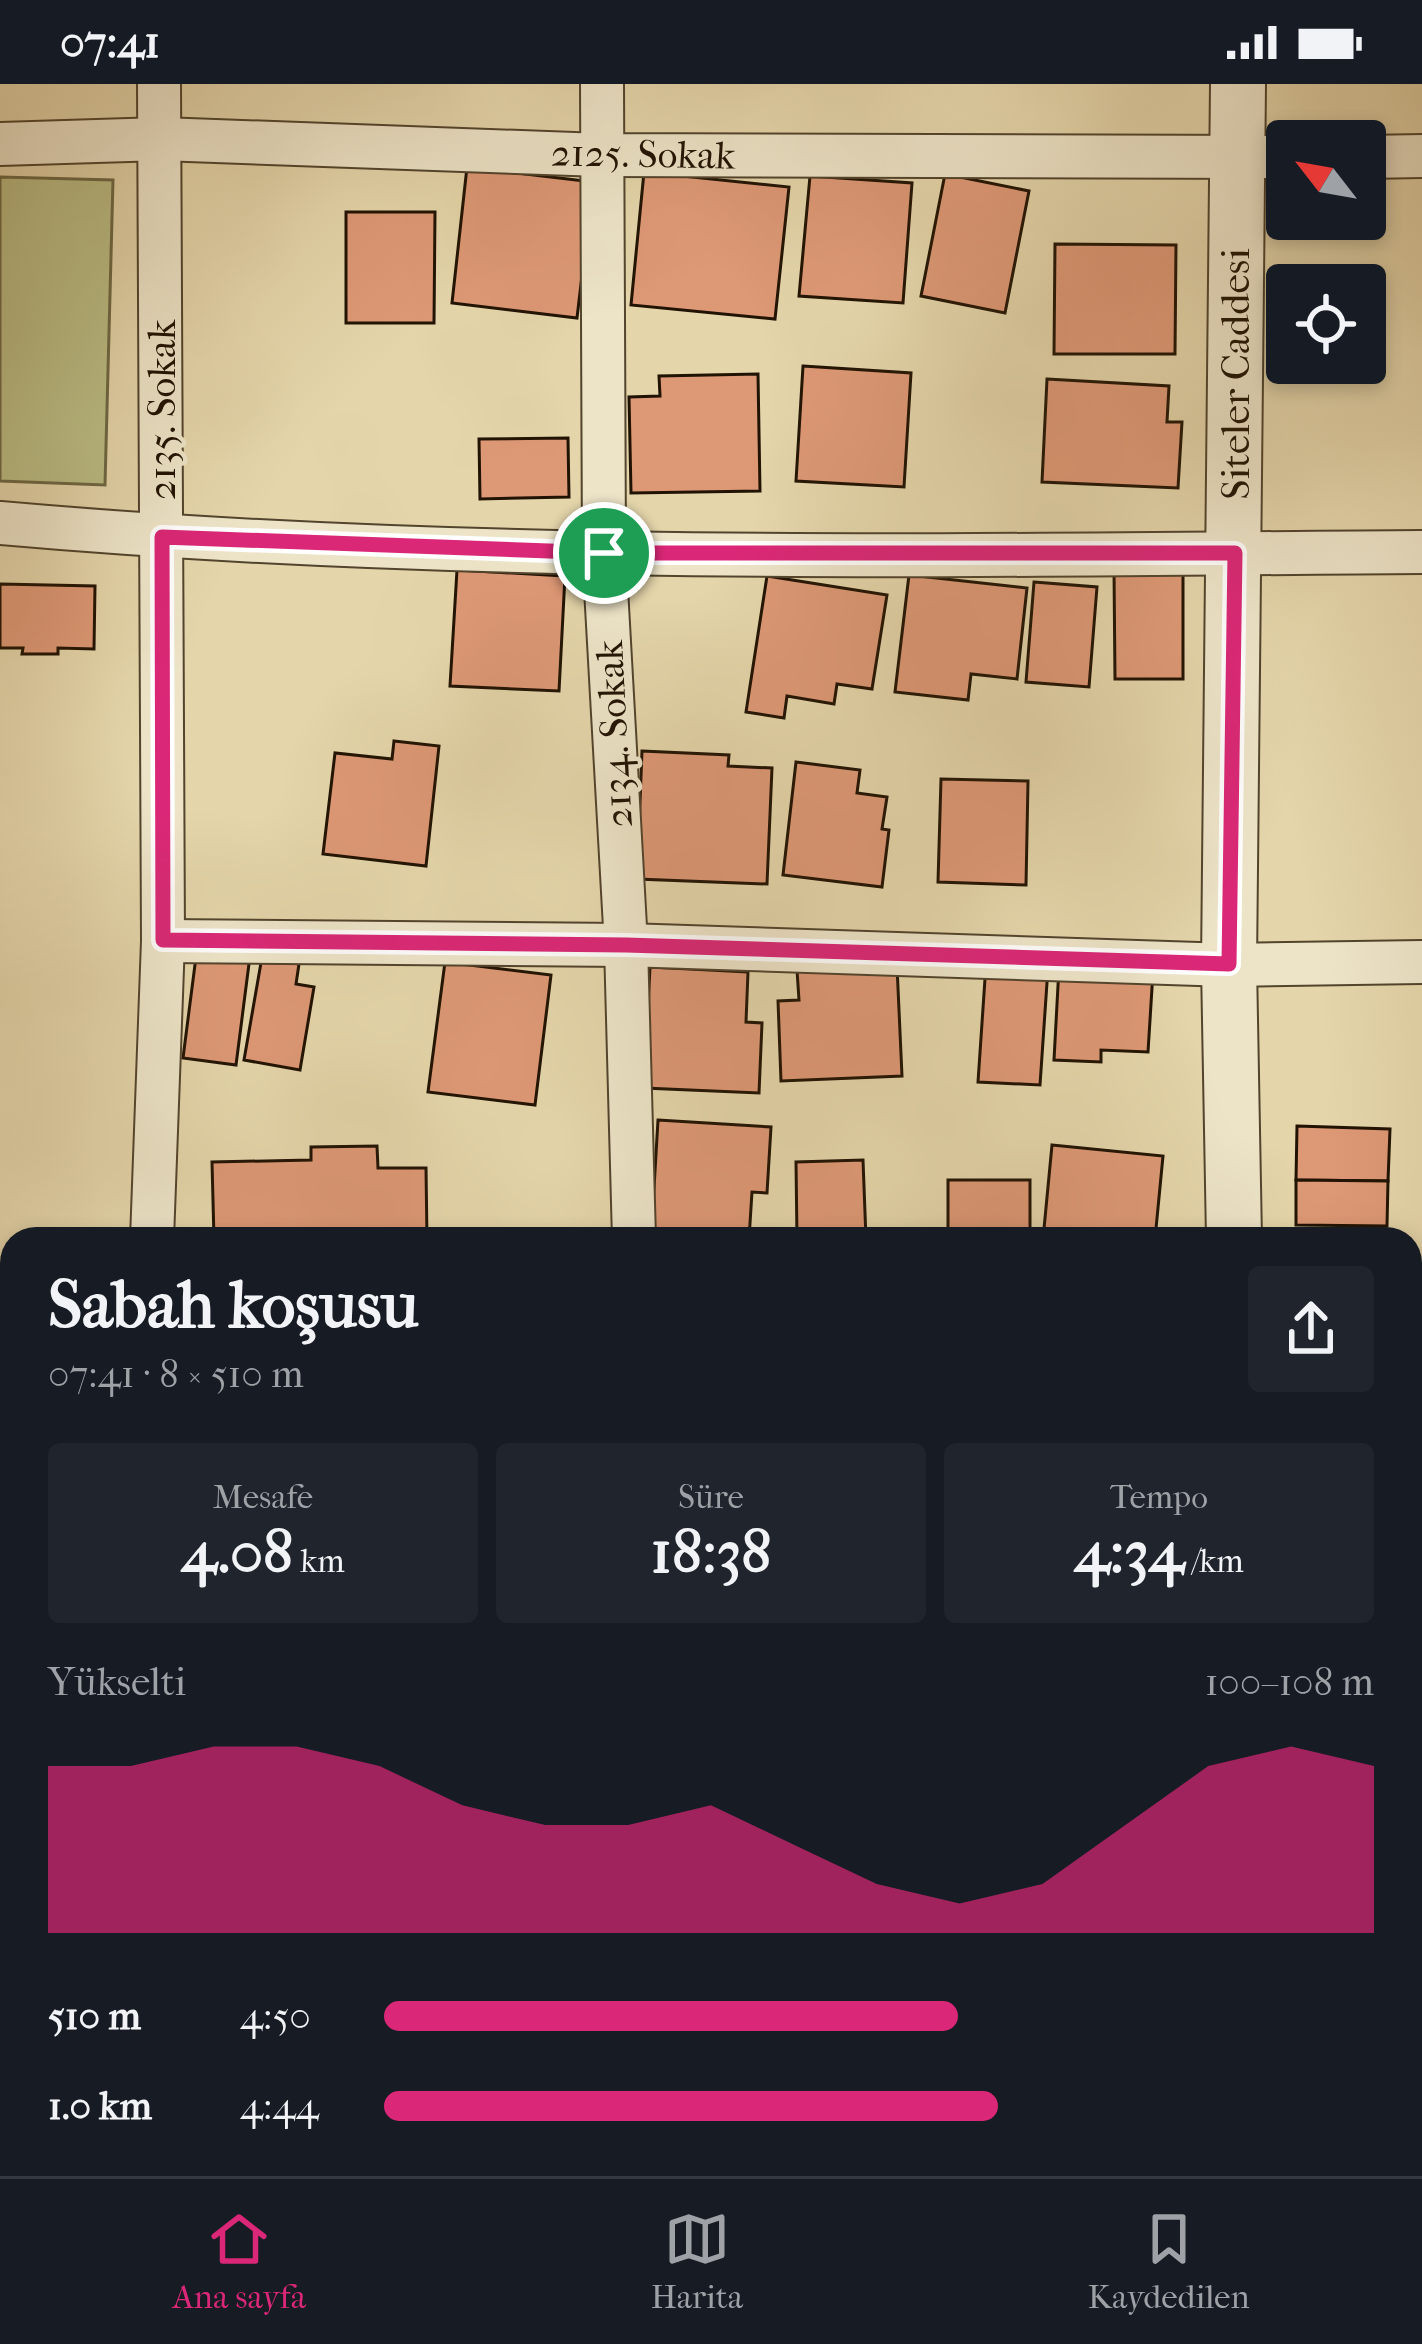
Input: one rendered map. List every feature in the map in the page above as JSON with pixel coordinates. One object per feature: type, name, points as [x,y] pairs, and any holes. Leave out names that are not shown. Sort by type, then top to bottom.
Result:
[{"type":"street","name":"2135. Sokak","points":[[152,1227],[163,940],[159,84]]},
{"type":"street","name":"2134. Sokak","points":[[602,84],[604,553],[626,945],[634,1227]]},
{"type":"street","name":"Siteler Caddesi","points":[[1234,1227],[1229,964],[1235,553],[1262,158],[1238,84]]},
{"type":"street","name":"2125. Sokak","points":[[0,144],[161,139],[601,154],[1262,158]]},
{"type":"street","points":[[1386,157],[1422,156]]},
{"type":"street","points":[[0,523],[162,537],[604,553],[1422,552]]},
{"type":"street","points":[[163,940],[626,945],[1229,964],[1422,962]]},
{"type":"green space","points":[[0,177],[113,180],[105,485],[0,481]]},
{"type":"building","points":[[467,167],[593,182],[577,318],[452,303]]},
{"type":"building","points":[[644,172],[789,187],[775,319],[631,305]]},
{"type":"building","points":[[945,174],[1029,191],[1005,313],[921,296]]},
{"type":"building","points":[[810,176],[912,183],[903,303],[799,296]]},
{"type":"building","points":[[346,212],[435,212],[434,323],[346,323]]},
{"type":"building","points":[[1055,244],[1176,245],[1175,354],[1054,354]]},
{"type":"building","points":[[803,366],[911,373],[904,487],[796,481]]},
{"type":"building","points":[[758,374],[760,491],[631,493],[629,397],[660,396],[659,376]]},
{"type":"building","points":[[1047,379],[1169,386],[1167,422],[1182,422],[1178,488],[1042,482]]},
{"type":"building","points":[[568,438],[569,497],[480,499],[479,439]]},
{"type":"building","points":[[457,570],[565,576],[559,691],[450,686]]},
{"type":"building","points":[[1114,570],[1183,570],[1183,679],[1115,679]]},
{"type":"building","points":[[909,575],[1027,588],[1017,679],[971,674],[968,700],[895,692]]},
{"type":"building","points":[[767,576],[887,595],[872,689],[837,684],[834,704],[787,696],[784,718],[746,712]]},
{"type":"building","points":[[1034,582],[1097,587],[1089,687],[1026,682]]},
{"type":"building","points":[[0,584],[95,586],[94,649],[22,654],[23,648],[0,648]]},
{"type":"building","points":[[394,741],[439,746],[426,866],[323,854],[335,753],[392,759]]},
{"type":"building","points":[[642,751],[729,755],[728,766],[772,768],[767,884],[637,879]]},
{"type":"building","points":[[796,762],[860,770],[857,793],[887,797],[882,829],[889,830],[882,887],[783,875]]},
{"type":"building","points":[[941,779],[1028,781],[1026,885],[938,882]]},
{"type":"building","points":[[197,949],[250,956],[236,1065],[183,1058]]},
{"type":"building","points":[[262,957],[299,964],[296,984],[314,987],[300,1070],[244,1060]]},
{"type":"building","points":[[445,962],[551,975],[535,1105],[428,1092]]},
{"type":"building","points":[[986,964],[1048,968],[1040,1085],[978,1082]]},
{"type":"building","points":[[897,966],[902,1076],[781,1081],[778,1001],[799,1000],[797,970]]},
{"type":"building","points":[[650,967],[748,972],[746,1022],[762,1023],[759,1093],[644,1088]]},
{"type":"building","points":[[1059,967],[1153,972],[1148,1052],[1101,1050],[1101,1062],[1054,1060]]},
{"type":"building","points":[[658,1120],[771,1127],[767,1193],[752,1192],[750,1227],[652,1227]]},
{"type":"building","points":[[1297,1126],[1390,1129],[1388,1181],[1296,1180]]},
{"type":"building","points":[[1052,1145],[1163,1156],[1156,1227],[1044,1227]]},
{"type":"building","points":[[377,1146],[378,1168],[426,1168],[427,1227],[214,1227],[212,1162],[311,1160],[311,1147]]},
{"type":"building","points":[[863,1160],[866,1227],[797,1227],[796,1162]]},
{"type":"building","points":[[948,1180],[1030,1180],[1030,1227],[948,1227]]},
{"type":"building","points":[[1296,1180],[1388,1181],[1387,1226],[1296,1225]]},
{"type":"route","points":[[162,537],[604,553],[1235,553],[1229,964],[626,945],[163,940],[162,537]]}]
